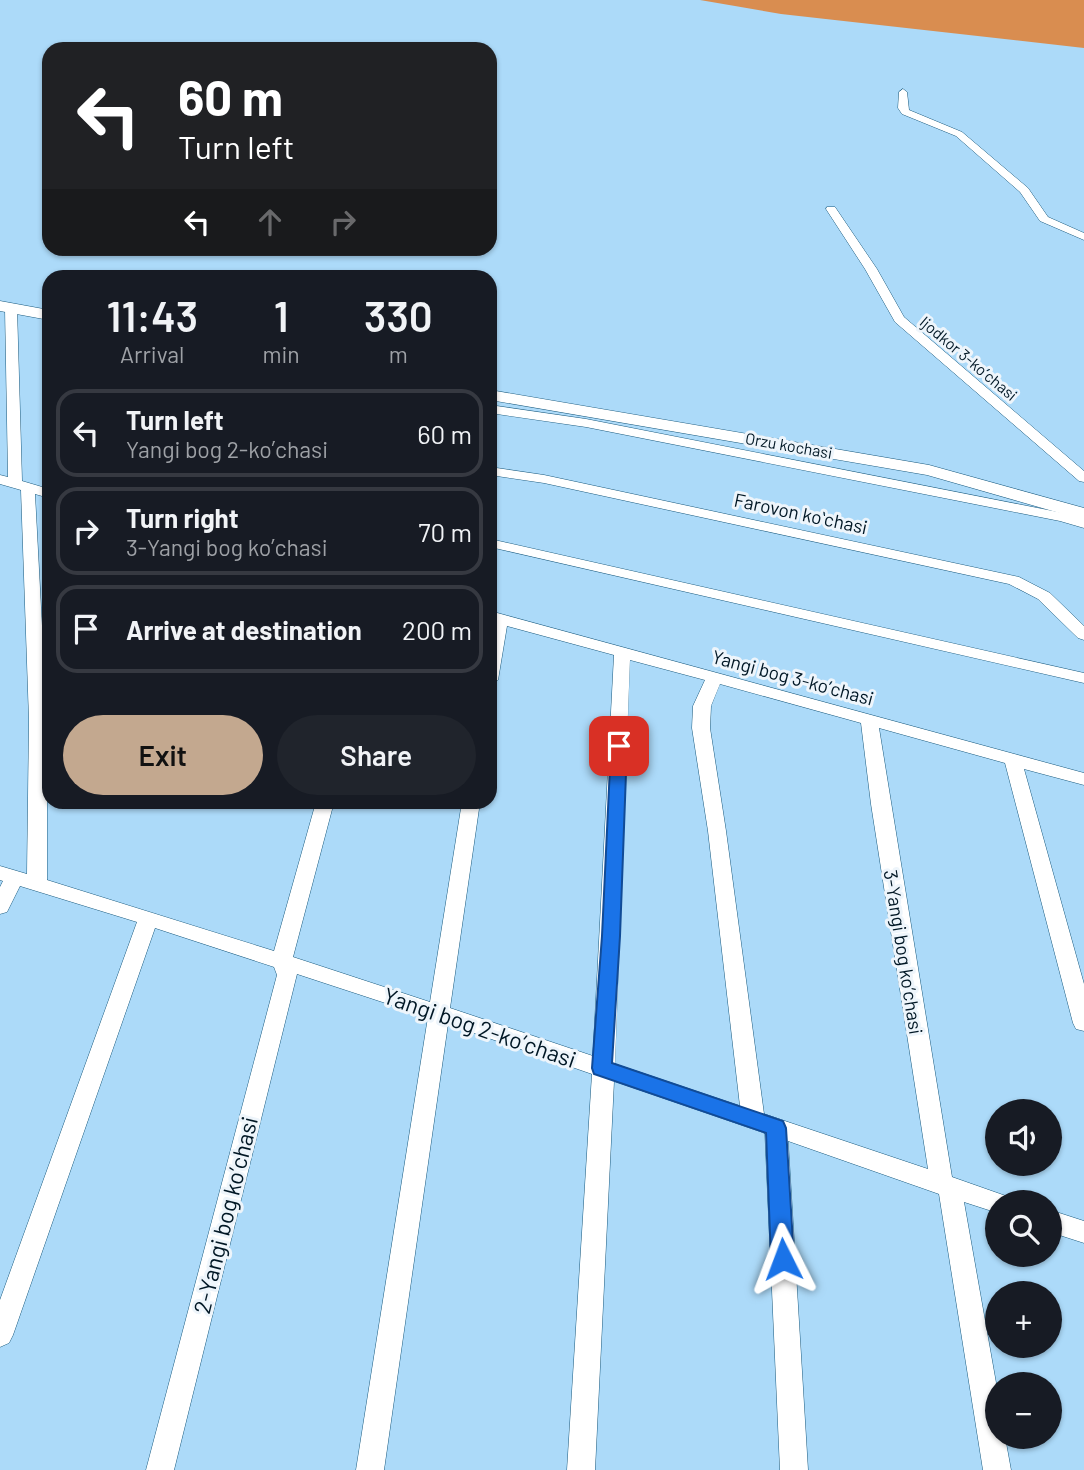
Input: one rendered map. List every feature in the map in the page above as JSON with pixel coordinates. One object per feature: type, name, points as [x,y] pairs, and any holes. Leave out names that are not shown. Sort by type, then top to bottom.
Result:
[{"type":"main road","points":[[6,307],[42,314]]},
{"type":"main road","name":"Orzu kochasi","points":[[497,396],[929,470],[1084,514]]},
{"type":"street","points":[[903,92],[905,112],[959,134],[1024,190],[1044,219],[1084,237]]},
{"type":"street","name":"Ijodkor 3-koʼchasi","points":[[831,209],[871,269],[899,319],[1084,478]]},
{"type":"street","points":[[6,307],[42,708]]},
{"type":"street","points":[[497,410],[613,428],[1063,517],[1084,524]]},
{"type":"street","name":"Farovon koʻchasi","points":[[497,472],[544,479],[1014,580],[1044,596],[1084,635]]},
{"type":"street","points":[[0,479],[42,492]]},
{"type":"street","points":[[497,545],[1084,678]]},
{"type":"street","name":"Yangi bog 3-koʼchasi","points":[[497,618],[1084,779]]},
{"type":"street","points":[[581,1470],[601,1068],[611,936],[622,652]]},
{"type":"street","points":[[715,677],[702,706],[701,729],[764,1123],[794,1470]]},
{"type":"street","name":"3-Yangi bog koʼchasi","points":[[869,719],[880,804],[946,1186]]},
{"type":"street","points":[[37,884],[42,746]]},
{"type":"street","points":[[1013,760],[1084,1023]]},
{"type":"street","points":[[282,961],[323,809]]},
{"type":"street","points":[[370,1470],[437,1012],[470,809]]},
{"type":"street","points":[[0,907],[7,875]]},
{"type":"street","name":"Yangi bog 2-koʼchasi","points":[[7,875],[437,1012],[985,1199]]},
{"type":"street","points":[[0,1335],[148,918]]},
{"type":"street","name":"2-Yangi bog koʼchasi","points":[[160,1470],[287,975],[282,961]]},
{"type":"street","points":[[946,1186],[997,1470]]},
{"type":"street","points":[[1062,1225],[1084,1232]]},
{"type":"shaded area","points":[[700,0],[1084,0],[1084,48],[781,14]]},
{"type":"route","points":[[619,746],[611,936],[601,1068],[776,1128],[783,1259]]}]
